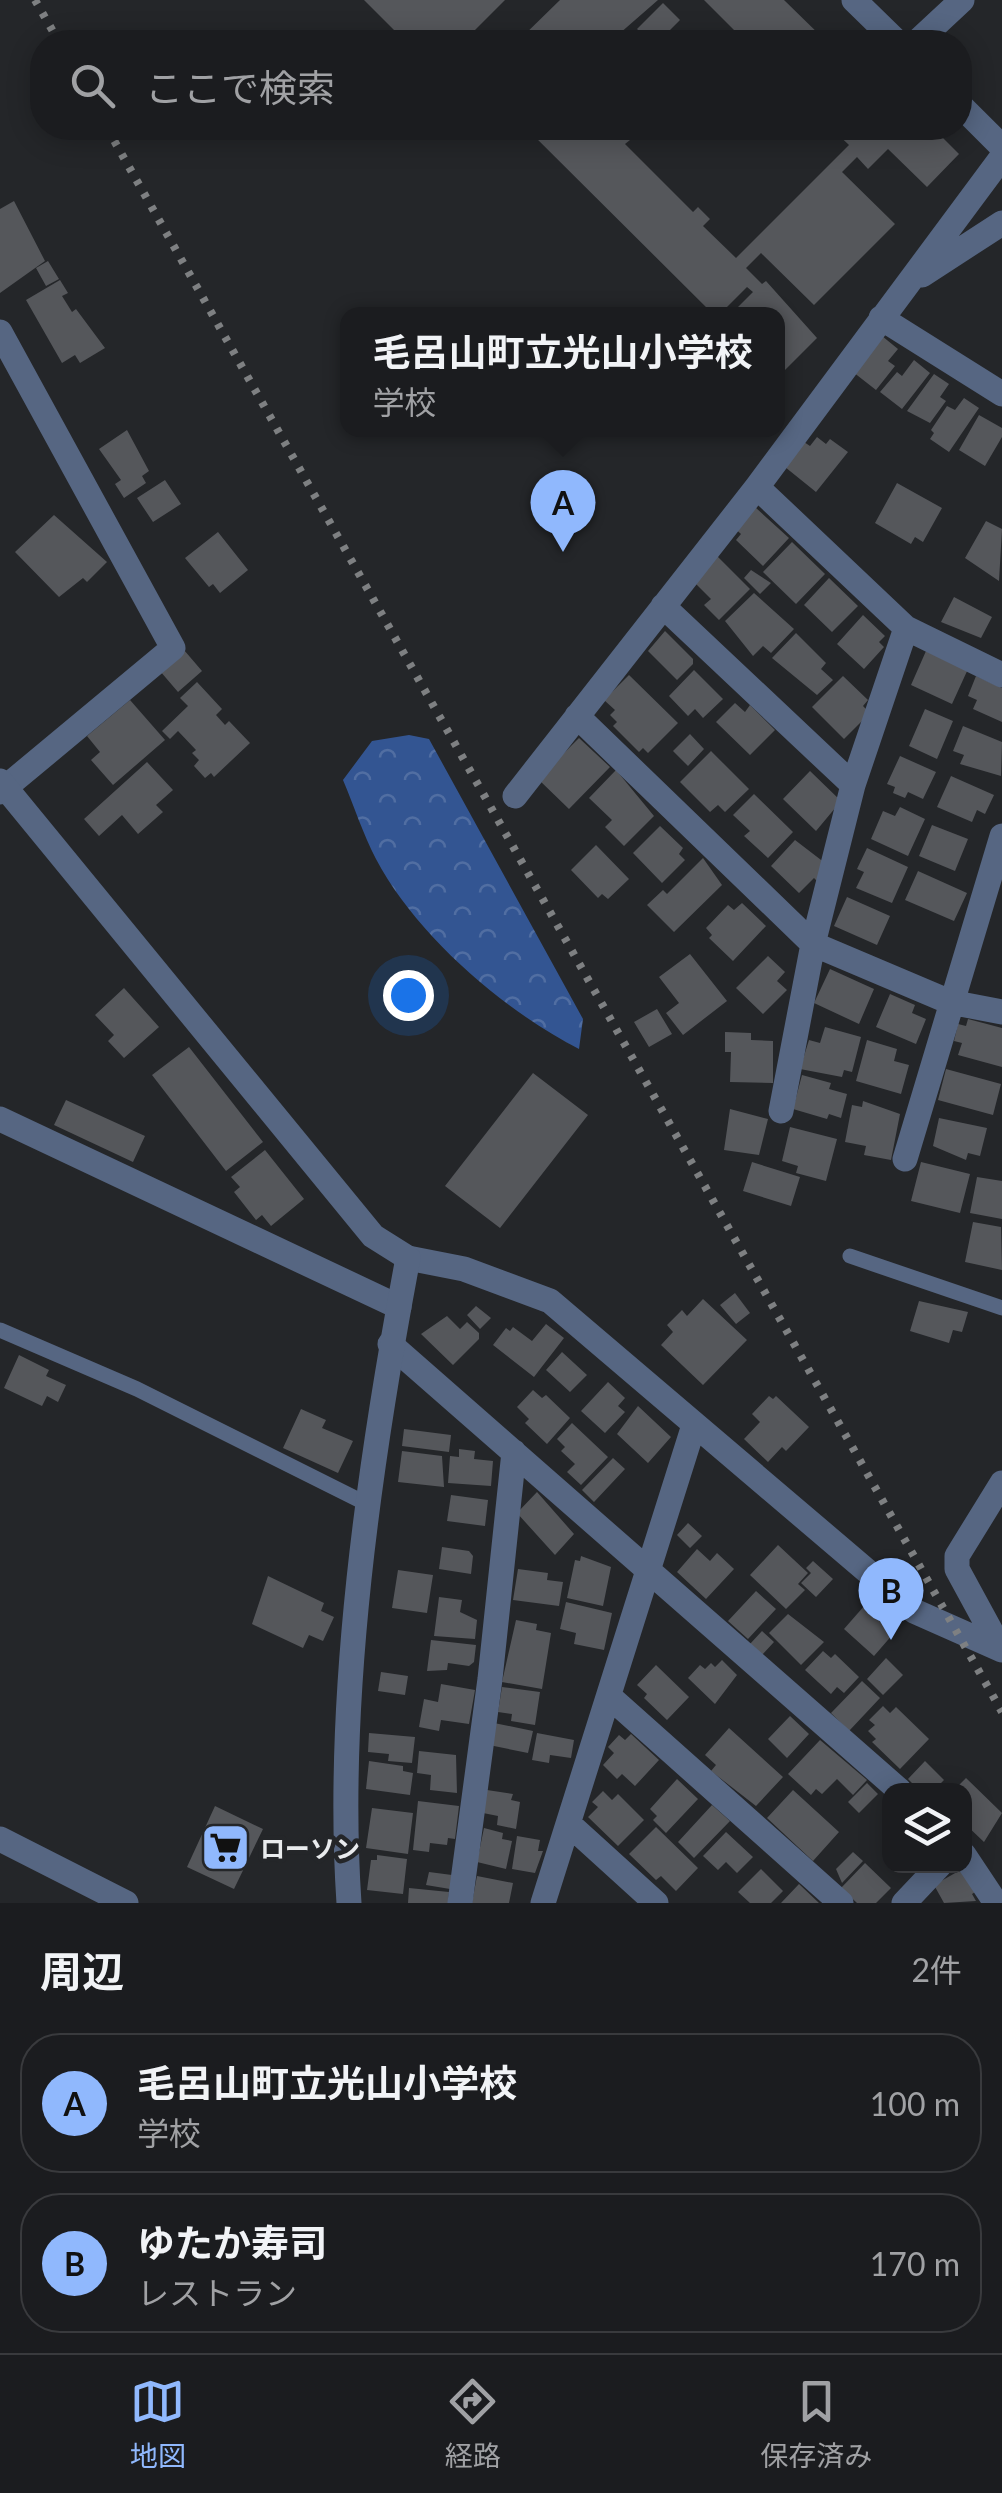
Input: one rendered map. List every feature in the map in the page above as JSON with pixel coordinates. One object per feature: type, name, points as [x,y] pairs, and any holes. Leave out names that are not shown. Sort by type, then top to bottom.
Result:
[{"type":"street","points":[[854,0],[885,30]]},
{"type":"street","points":[[930,30],[962,0]]},
{"type":"street","points":[[972,116],[1002,147]]},
{"type":"street","points":[[515,796],[757,487],[1002,158]]},
{"type":"street","points":[[909,284],[1002,223]]},
{"type":"street","points":[[880,318],[1002,394]]},
{"type":"street","points":[[0,332],[173,648],[2,787],[373,1236],[408,1258],[464,1269],[550,1302],[914,1611],[1001,1649]]},
{"type":"street","points":[[757,487],[906,628],[1002,675]]},
{"type":"street","points":[[664,606],[853,785]]},
{"type":"street","points":[[781,1112],[813,944],[853,785],[906,628]]},
{"type":"street","points":[[577,716],[813,944],[950,1002],[1002,1012]]},
{"type":"street","points":[[905,1159],[1002,836]]},
{"type":"street","points":[[0,1120],[398,1307]]},
{"type":"street","points":[[348,1903],[348,1725],[390,1344],[408,1258]]},
{"type":"street","points":[[390,1344],[891,1783]]},
{"type":"street","points":[[543,1903],[694,1425]]},
{"type":"street","points":[[460,1903],[514,1452]]},
{"type":"street","points":[[1001,1649],[957,1568],[956,1556],[1002,1483]]},
{"type":"street","points":[[610,1697],[841,1903]]},
{"type":"street","points":[[569,1824],[656,1903]]},
{"type":"street","points":[[0,1838],[126,1903]]},
{"type":"street","points":[[972,1867],[996,1903]]},
{"type":"street","points":[[904,1903],[932,1873]]},
{"type":"lane","points":[[850,1256],[1002,1308]]},
{"type":"lane","points":[[0,1330],[136,1389],[371,1506]]},
{"type":"green space","points":[[409,735],[429,739],[583,1019],[579,1049],[521,1014],[464,968],[414,915],[376,859],[343,780],[372,741]]},
{"type":"building","points":[[364,0],[505,0],[475,30],[394,30]]},
{"type":"building","points":[[560,0],[658,0],[624,30],[529,30]]},
{"type":"building","points":[[704,0],[784,0],[815,30],[734,30]]},
{"type":"building","points":[[663,3],[680,20],[670,30],[637,29]]},
{"type":"building","points":[[538,140],[630,140],[625,144],[693,212],[698,207],[710,219],[703,226],[736,258],[849,145],[844,140],[945,140],[959,154],[927,187],[888,149],[868,169],[857,157],[842,172],[895,224],[814,305],[761,253],[746,268],[762,284],[766,281],[817,338],[785,370],[785,307],[738,307],[753,292],[747,287],[727,307],[706,307]]},
{"type":"building","points":[[14,201],[45,261],[0,293],[0,209]]},
{"type":"building","points":[[48,261],[59,279],[46,286],[36,268]]},
{"type":"building","points":[[60,280],[68,293],[62,296],[72,312],[76,309],[105,348],[80,363],[75,355],[62,363],[26,300]]},
{"type":"building","points":[[882,336],[898,349],[888,361],[895,366],[876,390],[853,372]]},
{"type":"building","points":[[914,360],[930,373],[902,409],[880,392],[897,372],[902,376]]},
{"type":"building","points":[[934,374],[949,384],[940,397],[946,401],[930,423],[907,411]]},
{"type":"building","points":[[964,398],[979,408],[949,452],[930,439],[934,433],[931,430],[947,406],[955,410]]},
{"type":"building","points":[[979,415],[1002,428],[1002,437],[985,466],[959,450]]},
{"type":"building","points":[[127,430],[149,471],[142,476],[146,483],[124,498],[115,484],[121,480],[99,449]]},
{"type":"building","points":[[817,437],[826,444],[830,439],[848,452],[816,492],[785,467],[804,442],[810,446]]},
{"type":"building","points":[[165,480],[181,504],[153,522],[137,498]]},
{"type":"building","points":[[897,483],[942,508],[923,542],[915,537],[911,544],[875,523]]},
{"type":"building","points":[[755,507],[789,538],[763,566],[736,540],[741,534],[732,526]]},
{"type":"building","points":[[54,515],[107,562],[87,582],[83,578],[59,597],[15,552]]},
{"type":"building","points":[[986,521],[1002,529],[999,581],[965,558]]},
{"type":"building","points":[[218,532],[248,570],[220,593],[213,584],[209,587],[185,558]]},
{"type":"building","points":[[792,542],[825,574],[796,604],[763,572]]},
{"type":"building","points":[[715,554],[750,589],[719,620],[704,605],[711,599],[694,582]]},
{"type":"building","points":[[751,570],[771,583],[760,594],[744,578]]},
{"type":"building","points":[[829,578],[858,606],[832,632],[804,605]]},
{"type":"building","points":[[754,593],[794,629],[771,653],[763,646],[753,656],[725,621]]},
{"type":"building","points":[[954,597],[992,617],[981,638],[941,622]]},
{"type":"building","points":[[863,615],[885,636],[879,642],[884,647],[864,669],[837,644]]},
{"type":"building","points":[[665,631],[693,659],[693,664],[677,680],[648,651]]},
{"type":"building","points":[[796,633],[826,663],[821,669],[833,680],[817,695],[772,658]]},
{"type":"building","points":[[184,650],[202,671],[178,692],[160,671]]},
{"type":"building","points":[[926,651],[968,669],[952,704],[911,685]]},
{"type":"building","points":[[694,670],[723,699],[703,718],[695,709],[688,716],[669,696]]},
{"type":"building","points":[[629,675],[678,723],[648,753],[643,748],[639,752],[613,726],[617,722],[610,715],[615,710],[604,700]]},
{"type":"building","points":[[843,676],[868,700],[863,706],[870,713],[844,739],[812,707]]},
{"type":"building","points":[[976,676],[1002,688],[1002,722],[973,709],[977,700],[968,696]]},
{"type":"building","points":[[197,682],[222,709],[216,715],[225,725],[229,721],[250,743],[214,777],[211,773],[205,778],[194,766],[199,760],[192,753],[196,750],[178,731],[170,739],[162,731],[188,706],[180,698]]},
{"type":"building","points":[[130,700],[165,740],[113,785],[91,760],[100,752],[87,736]]},
{"type":"building","points":[[735,703],[745,712],[750,705],[775,730],[750,755],[716,722]]},
{"type":"building","points":[[925,709],[953,721],[937,759],[909,746]]},
{"type":"building","points":[[963,726],[1002,742],[1001,776],[960,764],[964,755],[953,751]]},
{"type":"building","points":[[690,734],[704,749],[688,766],[673,751]]},
{"type":"building","points":[[579,738],[610,767],[569,809],[538,779]]},
{"type":"building","points":[[711,751],[749,789],[725,812],[718,805],[710,812],[680,782]]},
{"type":"building","points":[[900,756],[936,772],[923,799],[908,792],[905,798],[893,793],[895,787],[887,784]]},
{"type":"building","points":[[147,762],[173,790],[156,805],[163,812],[138,834],[122,815],[99,836],[84,819]]},
{"type":"building","points":[[616,770],[654,816],[624,846],[605,827],[612,820],[589,798]]},
{"type":"building","points":[[810,771],[841,801],[816,831],[783,799]]},
{"type":"building","points":[[951,776],[994,795],[985,814],[977,810],[972,822],[937,807]]},
{"type":"building","points":[[754,794],[793,832],[768,858],[744,836],[750,831],[733,815]]},
{"type":"building","points":[[900,807],[925,819],[908,856],[871,839],[883,811],[895,816]]},
{"type":"building","points":[[932,825],[968,839],[955,871],[919,856]]},
{"type":"building","points":[[660,826],[683,848],[679,854],[685,860],[662,883],[633,853]]},
{"type":"building","points":[[795,840],[825,863],[817,881],[814,878],[799,893],[771,866]]},
{"type":"building","points":[[596,845],[629,879],[608,899],[602,894],[598,898],[571,870]]},
{"type":"building","points":[[867,848],[908,867],[892,903],[856,888],[864,872],[857,869]]},
{"type":"building","points":[[703,858],[722,885],[674,932],[647,905],[663,890],[667,894]]},
{"type":"building","points":[[918,871],[967,893],[954,921],[905,900]]},
{"type":"building","points":[[847,897],[890,916],[877,945],[834,926]]},
{"type":"building","points":[[742,903],[766,926],[733,961],[709,938],[712,935],[706,928],[728,905],[734,910]]},
{"type":"building","points":[[690,954],[727,1001],[683,1035],[666,1013],[679,1003],[659,977]]},
{"type":"building","points":[[768,956],[785,972],[777,981],[787,990],[763,1014],[736,988]]},
{"type":"building","points":[[830,969],[874,989],[859,1024],[814,1003]]},
{"type":"building","points":[[124,988],[159,1027],[124,1058],[108,1041],[114,1035],[95,1015]]},
{"type":"building","points":[[890,994],[915,1005],[912,1013],[926,1019],[916,1044],[876,1027]]},
{"type":"building","points":[[657,1009],[672,1034],[649,1047],[634,1022]]},
{"type":"building","points":[[968,1019],[1002,1028],[1002,1067],[958,1055],[962,1043],[954,1041],[958,1024],[966,1026]]},
{"type":"building","points":[[825,1027],[861,1037],[852,1072],[844,1070],[842,1077],[800,1069],[809,1040],[820,1043]]},
{"type":"building","points":[[725,1032],[751,1033],[751,1040],[773,1041],[773,1083],[730,1082],[731,1052],[725,1052]]},
{"type":"building","points":[[867,1040],[897,1049],[894,1061],[909,1065],[901,1094],[856,1081]]},
{"type":"building","points":[[189,1047],[263,1142],[226,1171],[152,1075]]},
{"type":"building","points":[[946,1069],[1001,1084],[993,1115],[938,1100]]},
{"type":"building","points":[[533,1073],[588,1115],[500,1228],[445,1186]]},
{"type":"building","points":[[802,1075],[831,1083],[829,1089],[847,1094],[841,1118],[829,1114],[827,1119],[793,1109]]},
{"type":"building","points":[[66,1100],[145,1136],[133,1162],[54,1125]]},
{"type":"building","points":[[863,1101],[900,1114],[891,1160],[864,1155],[866,1146],[845,1142],[852,1105],[862,1107]]},
{"type":"building","points":[[730,1109],[768,1119],[759,1155],[724,1150]]},
{"type":"building","points":[[939,1118],[987,1128],[980,1156],[968,1153],[966,1160],[933,1146]]},
{"type":"building","points":[[790,1127],[837,1139],[826,1181],[796,1173],[798,1166],[782,1161]]},
{"type":"building","points":[[265,1150],[304,1199],[271,1226],[262,1215],[256,1220],[234,1192],[240,1187],[231,1177]]},
{"type":"building","points":[[752,1162],[800,1177],[791,1206],[743,1191]]},
{"type":"building","points":[[921,1162],[970,1174],[960,1213],[911,1201]]},
{"type":"building","points":[[977,1177],[1002,1181],[1002,1219],[970,1213]]},
{"type":"building","points":[[973,1222],[1001,1227],[1002,1270],[965,1262]]},
{"type":"building","points":[[735,1293],[750,1313],[736,1324],[720,1305]]},
{"type":"building","points":[[703,1299],[747,1340],[703,1385],[661,1345],[673,1332],[667,1325],[682,1310],[687,1316]]},
{"type":"building","points":[[919,1301],[968,1312],[962,1332],[953,1330],[949,1343],[910,1331]]},
{"type":"building","points":[[476,1306],[491,1318],[480,1329],[467,1315]]},
{"type":"building","points":[[447,1316],[460,1329],[467,1322],[479,1333],[479,1339],[453,1365],[421,1334]]},
{"type":"building","points":[[546,1324],[564,1338],[534,1377],[493,1345],[506,1328],[510,1331],[513,1327],[532,1341]]},
{"type":"building","points":[[562,1352],[587,1375],[570,1392],[546,1370]]},
{"type":"building","points":[[19,1355],[49,1370],[46,1376],[66,1385],[58,1402],[47,1396],[42,1406],[4,1388]]},
{"type":"building","points":[[608,1382],[625,1398],[618,1406],[625,1412],[605,1433],[581,1411]]},
{"type":"building","points":[[533,1390],[542,1398],[546,1395],[570,1418],[547,1444],[525,1423],[529,1419],[517,1407]]},
{"type":"building","points":[[769,1396],[776,1396],[809,1427],[786,1451],[782,1447],[768,1462],[744,1439],[760,1422],[752,1414]]},
{"type":"building","points":[[638,1406],[671,1437],[648,1463],[617,1434]]},
{"type":"building","points":[[301,1409],[326,1420],[322,1428],[353,1441],[338,1473],[283,1448]]},
{"type":"building","points":[[572,1423],[608,1457],[581,1485],[567,1472],[575,1464],[561,1451],[565,1447],[557,1439]]},
{"type":"building","points":[[404,1429],[451,1435],[449,1452],[402,1446]]},
{"type":"building","points":[[459,1449],[475,1451],[474,1459],[493,1461],[491,1486],[448,1483],[450,1456],[459,1457]]},
{"type":"building","points":[[402,1451],[442,1456],[444,1487],[398,1482]]},
{"type":"building","points":[[613,1458],[625,1469],[594,1502],[582,1490]]},
{"type":"building","points":[[537,1492],[574,1534],[555,1555],[517,1513]]},
{"type":"building","points":[[451,1495],[488,1500],[485,1526],[447,1521]]},
{"type":"building","points":[[688,1523],[702,1536],[690,1548],[677,1535]]},
{"type":"building","points":[[778,1545],[808,1573],[798,1584],[805,1590],[786,1609],[750,1575]]},
{"type":"building","points":[[442,1547],[469,1551],[473,1556],[471,1574],[439,1569]]},
{"type":"building","points":[[697,1549],[710,1561],[717,1553],[734,1569],[706,1599],[677,1572]]},
{"type":"building","points":[[581,1556],[611,1567],[603,1606],[567,1598],[575,1560],[580,1561]]},
{"type":"building","points":[[813,1561],[833,1579],[816,1597],[801,1583],[811,1573],[806,1568]]},
{"type":"building","points":[[518,1569],[548,1573],[547,1580],[563,1582],[559,1606],[513,1600]]},
{"type":"building","points":[[398,1570],[433,1575],[427,1613],[392,1608]]},
{"type":"building","points":[[268,1576],[324,1603],[321,1611],[334,1617],[323,1641],[309,1635],[303,1648],[252,1624]]},
{"type":"building","points":[[756,1591],[776,1609],[748,1639],[728,1621]]},
{"type":"building","points":[[439,1597],[462,1600],[460,1612],[477,1620],[475,1639],[434,1636]]},
{"type":"building","points":[[566,1602],[612,1613],[604,1650],[574,1644],[576,1633],[560,1629]]},
{"type":"building","points":[[865,1605],[894,1633],[874,1656],[844,1629]]},
{"type":"building","points":[[788,1614],[824,1642],[801,1665],[769,1633]]},
{"type":"building","points":[[516,1620],[537,1624],[536,1630],[551,1633],[542,1689],[502,1682]]},
{"type":"building","points":[[762,1631],[774,1642],[762,1655],[750,1644]]},
{"type":"building","points":[[431,1640],[476,1645],[474,1662],[469,1666],[448,1663],[447,1670],[427,1671]]},
{"type":"building","points":[[823,1651],[831,1658],[835,1654],[859,1677],[844,1693],[837,1687],[831,1694],[805,1670]]},
{"type":"building","points":[[886,1658],[903,1675],[883,1695],[867,1679]]},
{"type":"building","points":[[722,1660],[737,1675],[715,1704],[688,1678],[700,1665],[705,1669],[711,1663],[715,1667]]},
{"type":"building","points":[[656,1665],[689,1697],[667,1720],[644,1698],[647,1694],[637,1685]]},
{"type":"building","points":[[381,1672],[408,1676],[405,1695],[378,1691]]},
{"type":"building","points":[[862,1681],[880,1698],[849,1731],[831,1713]]},
{"type":"building","points":[[441,1684],[475,1690],[469,1724],[441,1720],[439,1731],[419,1727],[424,1699],[438,1702]]},
{"type":"building","points":[[502,1687],[540,1692],[535,1725],[511,1721],[512,1714],[498,1712]]},
{"type":"building","points":[[883,1706],[890,1713],[896,1707],[929,1739],[900,1769],[872,1742],[876,1739],[868,1731],[875,1725],[869,1720]]},
{"type":"building","points":[[790,1716],[809,1734],[787,1758],[768,1739]]},
{"type":"building","points":[[494,1723],[533,1731],[528,1753],[489,1745]]},
{"type":"building","points":[[729,1728],[783,1777],[756,1806],[711,1771],[716,1765],[705,1755]]},
{"type":"building","points":[[369,1733],[415,1737],[412,1763],[388,1761],[389,1754],[368,1752]]},
{"type":"building","points":[[537,1733],[574,1740],[571,1758],[550,1755],[549,1763],[532,1760]]},
{"type":"building","points":[[631,1734],[659,1760],[635,1786],[622,1774],[617,1779],[603,1765],[614,1753],[608,1747],[619,1735],[625,1740]]},
{"type":"building","points":[[820,1740],[867,1780],[853,1795],[837,1779],[822,1794],[816,1789],[811,1795],[788,1774]]},
{"type":"building","points":[[419,1751],[456,1755],[457,1793],[430,1790],[431,1775],[417,1773]]},
{"type":"building","points":[[369,1761],[403,1766],[403,1771],[413,1773],[410,1795],[366,1789]]},
{"type":"building","points":[[925,1761],[944,1780],[912,1783],[908,1779]]},
{"type":"building","points":[[677,1779],[698,1799],[666,1833],[653,1820],[657,1816],[650,1809]]},
{"type":"building","points":[[867,1783],[878,1794],[859,1813],[848,1802]]},
{"type":"building","points":[[972,1784],[1002,1813],[984,1842],[972,1831]]},
{"type":"building","points":[[487,1790],[513,1794],[511,1800],[520,1802],[516,1829],[497,1825],[498,1816],[483,1813]]},
{"type":"building","points":[[793,1790],[839,1832],[813,1861],[767,1818]]},
{"type":"building","points":[[603,1791],[612,1800],[618,1794],[644,1820],[618,1846],[588,1817],[598,1807],[592,1802]]},
{"type":"building","points":[[418,1801],[459,1806],[455,1839],[448,1838],[447,1845],[430,1843],[429,1852],[413,1850]]},
{"type":"building","points":[[712,1805],[730,1821],[694,1858],[678,1842]]},
{"type":"building","name":"ローソン","points":[[215,1806],[263,1829],[234,1889],[187,1867]]},
{"type":"building","points":[[372,1808],[413,1813],[408,1854],[366,1848]]},
{"type":"building","points":[[656,1827],[698,1868],[676,1891],[661,1876],[656,1880],[629,1854]]},
{"type":"building","points":[[484,1828],[503,1833],[502,1839],[512,1841],[506,1869],[477,1862]]},
{"type":"building","points":[[726,1832],[753,1857],[737,1873],[726,1862],[718,1870],[703,1856]]},
{"type":"building","points":[[517,1836],[540,1840],[538,1851],[543,1851],[535,1873],[512,1869]]},
{"type":"building","points":[[853,1852],[863,1861],[842,1883],[836,1869]]},
{"type":"building","points":[[377,1855],[407,1859],[403,1894],[367,1890],[371,1860],[377,1860]]},
{"type":"building","points":[[865,1863],[891,1888],[876,1903],[857,1903],[841,1888]]},
{"type":"building","points":[[761,1869],[783,1891],[771,1903],[750,1903],[738,1892]]},
{"type":"building","points":[[429,1872],[452,1875],[450,1889],[426,1885]]},
{"type":"building","points":[[955,1873],[967,1873],[977,1891],[972,1894],[976,1901],[944,1903],[934,1885]]},
{"type":"building","points":[[477,1876],[513,1883],[509,1903],[472,1903]]},
{"type":"building","points":[[799,1884],[819,1903],[781,1903]]},
{"type":"building","points":[[409,1888],[449,1892],[448,1903],[408,1903]]},
{"type":"railway","points":[[35,0],[52,30]]},
{"type":"railway","points":[[114,140],[1002,1712]]},
{"type":"place","name":"毛呂山町立光山小学校","points":[[563,552]]},
{"type":"place","name":"ゆたか寿司","points":[[891,1640]]},
{"type":"place","name":"ローソン","points":[[225,1848]]}]
